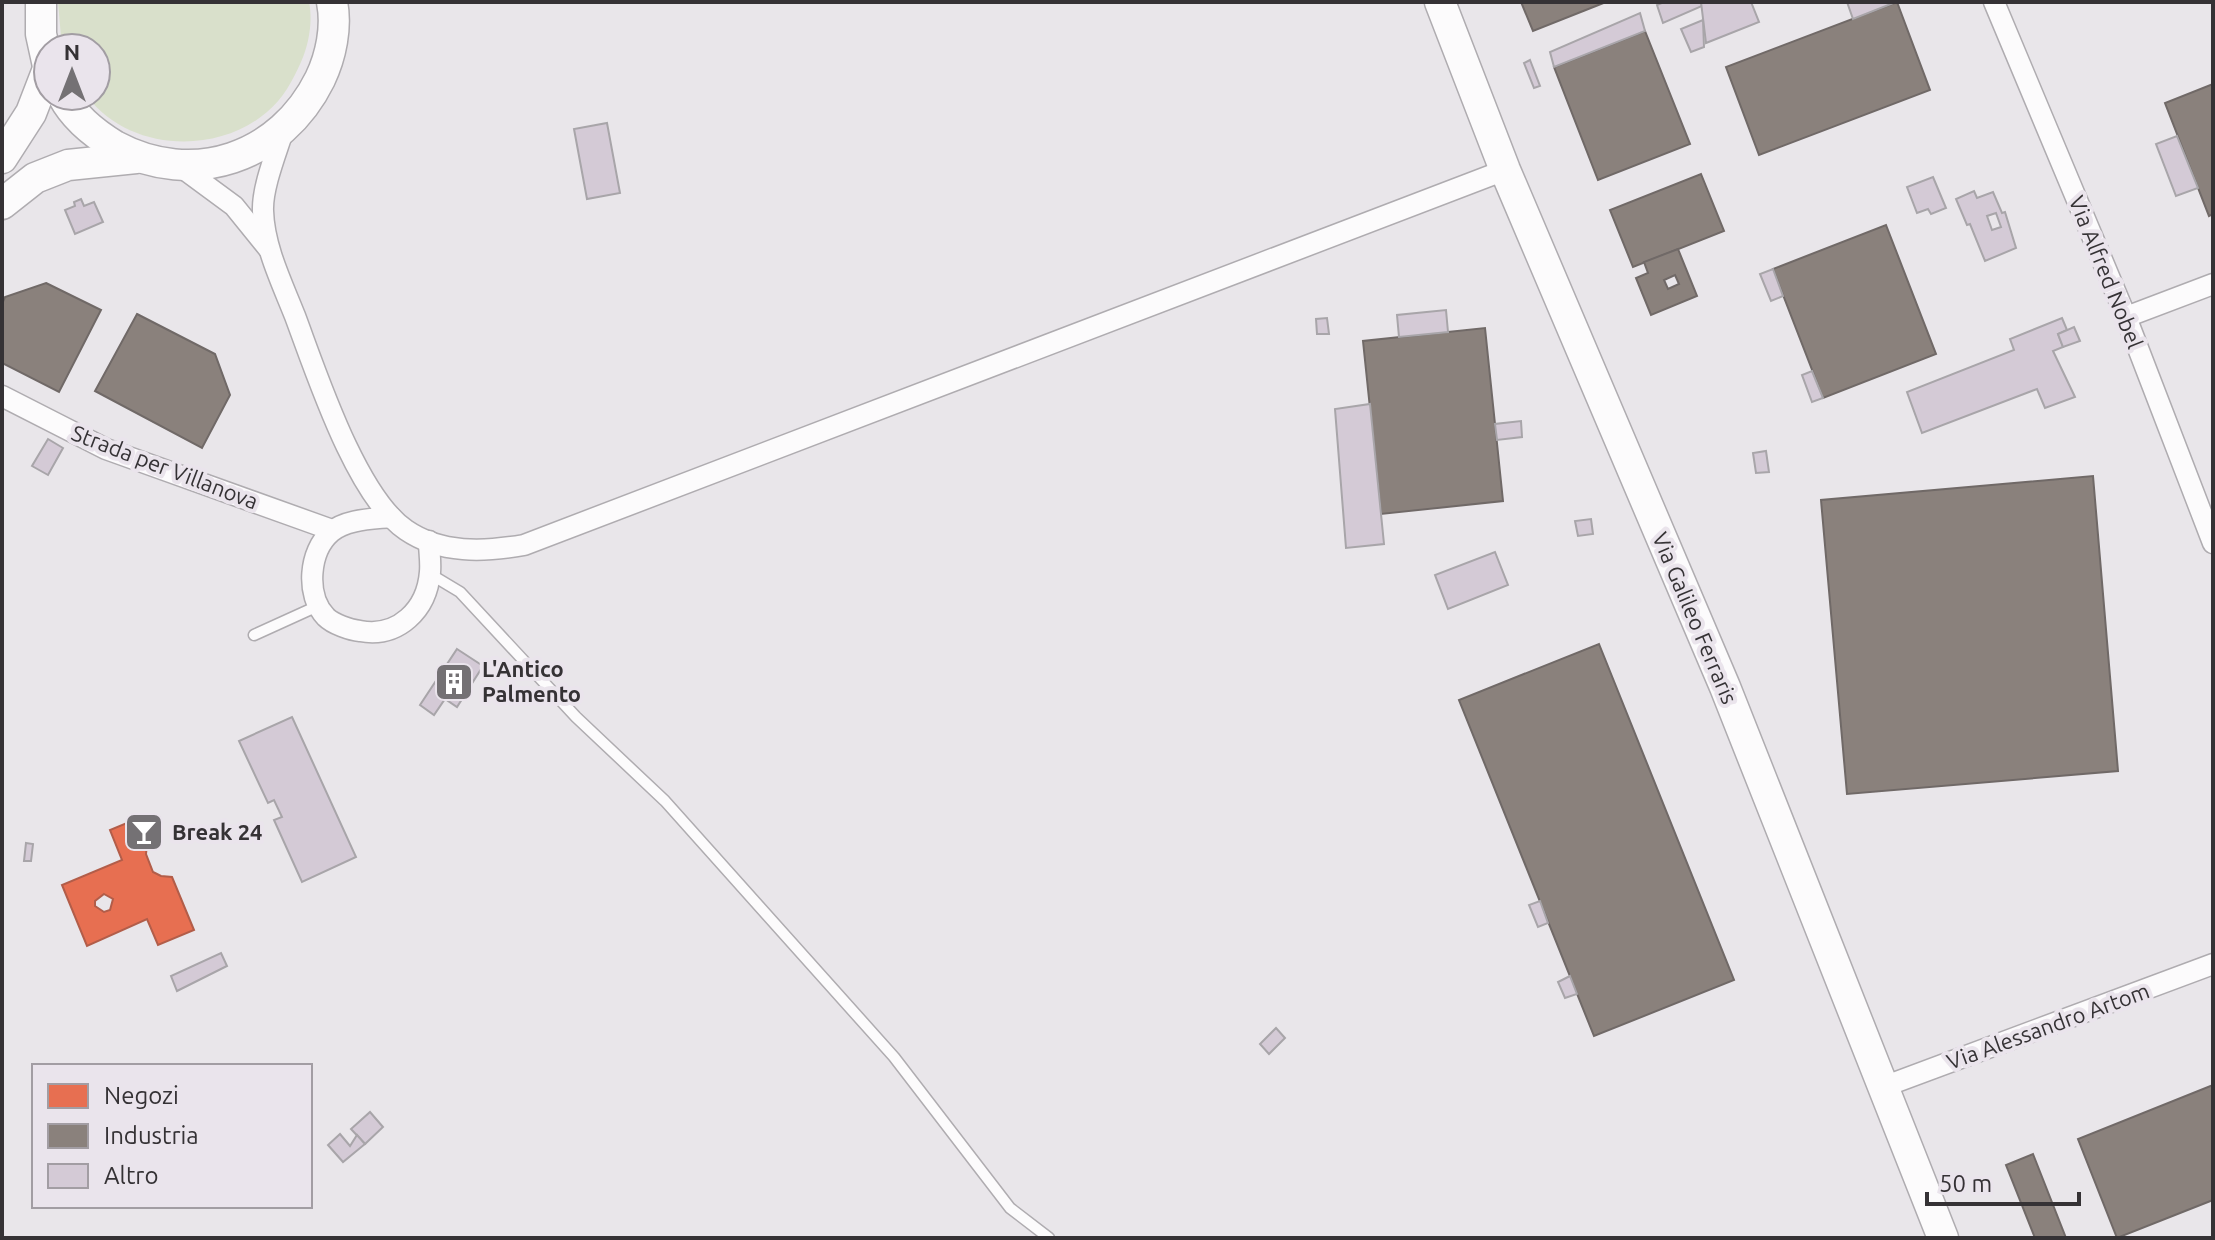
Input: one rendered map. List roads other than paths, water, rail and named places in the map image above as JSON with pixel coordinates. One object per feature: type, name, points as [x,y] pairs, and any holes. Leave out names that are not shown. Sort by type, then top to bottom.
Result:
[{"type":"street","points":[[41,2],[41,32]]},
{"type":"street","name":"Via Galileo Ferraris","points":[[1440,2],[1505,170],[1725,687],[1943,1238]]},
{"type":"street","name":"Via Alfred Nobel","points":[[1994,2],[2126,317],[2213,543]]},
{"type":"street","points":[[2,204],[35,178],[68,165],[137,157],[186,166],[235,158],[276,136],[308,103],[328,61],[336,6]]},
{"type":"street","points":[[2,158],[32,110]]},
{"type":"street","points":[[75,112],[99,137],[137,157]]},
{"type":"street","points":[[284,128],[263,209],[270,251],[334,420],[391,517],[407,531],[465,551],[524,545],[1505,170]]},
{"type":"street","points":[[177,164],[234,206],[270,251]]},
{"type":"street","points":[[2126,317],[2213,284]]},
{"type":"street","name":"Strada per Villanova","points":[[2,396],[106,449],[332,530]]},
{"type":"street","points":[[391,517],[360,520],[332,530],[320,546],[313,569],[313,590],[326,618],[352,630],[375,634],[398,628],[423,601],[430,574],[429,541]]},
{"type":"street","name":"Via Alessandro Artom","points":[[1883,1087],[2213,964]]},
{"type":"lane","points":[[430,574],[460,592],[576,717],[665,801],[894,1057],[1010,1208],[1049,1238]]},
{"type":"lane","points":[[254,635],[320,605]]},
{"type":"place","name":"L'Antico Palmento","points":[[454,682]]},
{"type":"place","name":"Break 24","points":[[144,832]]}]
